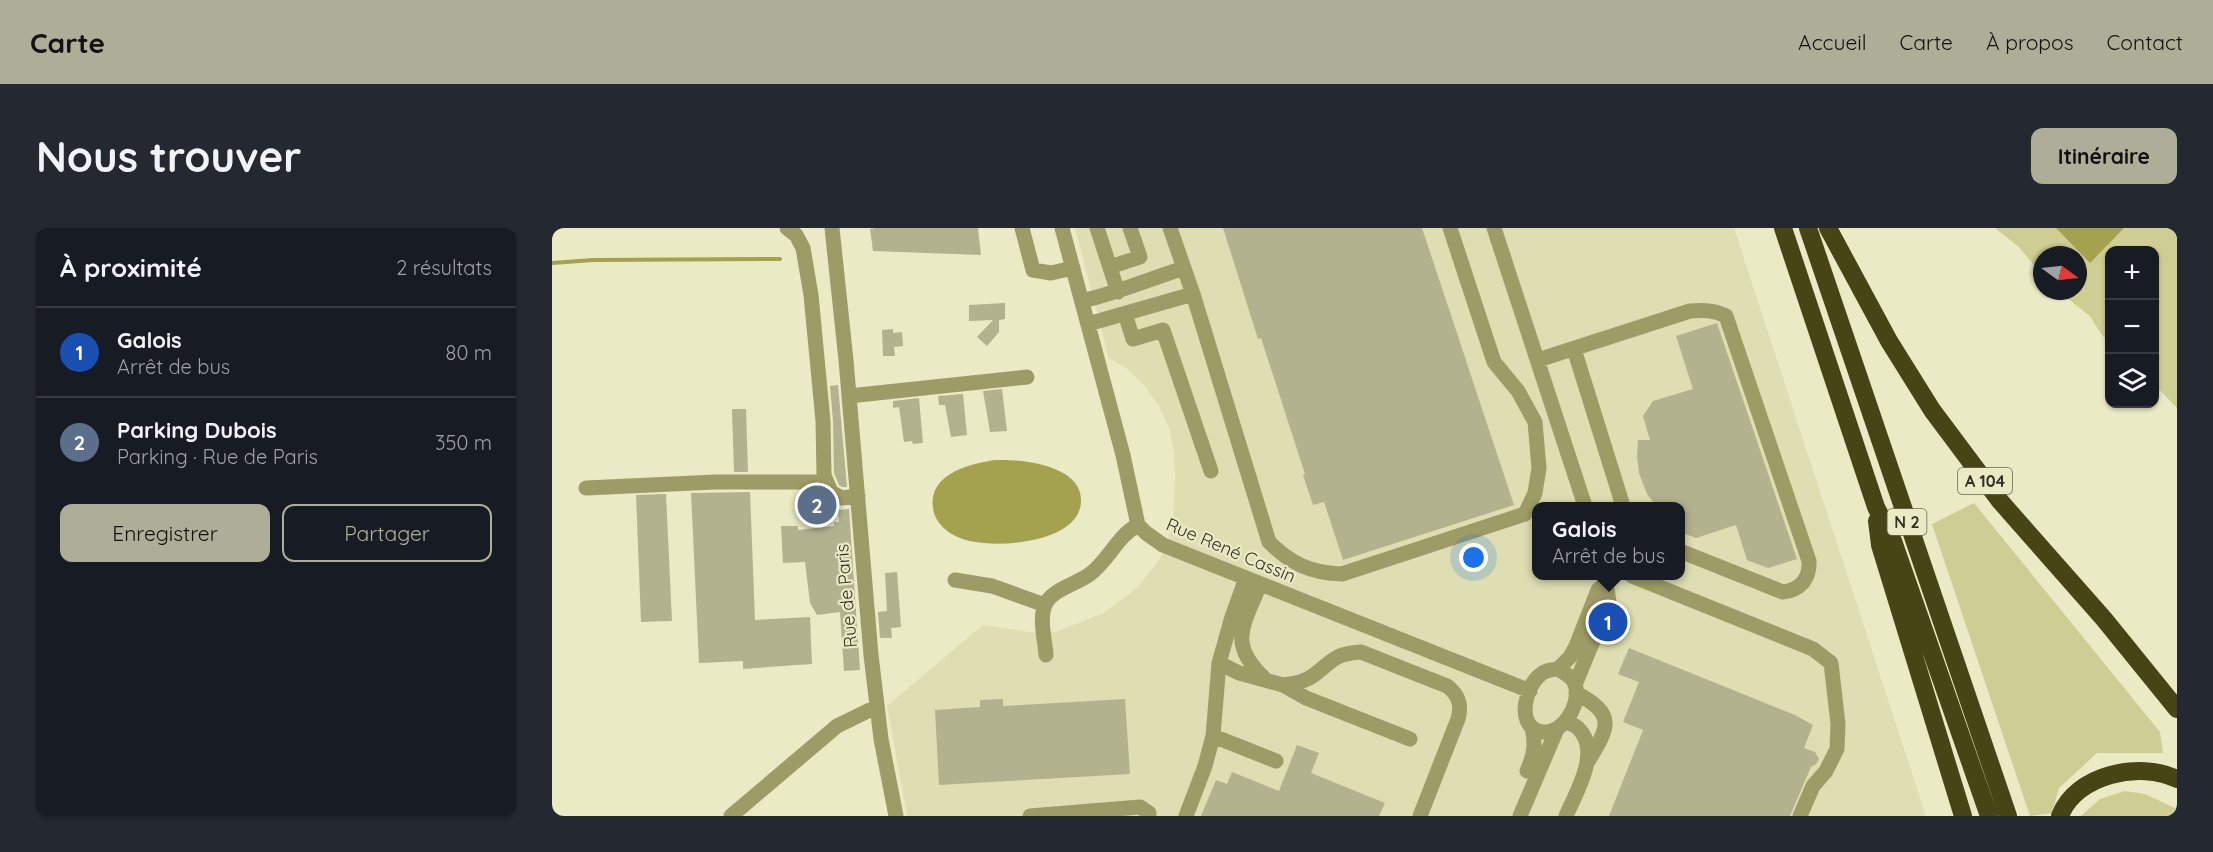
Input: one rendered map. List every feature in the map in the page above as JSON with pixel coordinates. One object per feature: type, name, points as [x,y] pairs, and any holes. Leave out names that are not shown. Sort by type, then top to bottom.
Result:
[{"type":"highway","points":[[1783,228],[1876,507],[1880,545],[1963,816]]},
{"type":"highway","name":"N 2","points":[[1808,228],[2008,816]]},
{"type":"highway","name":"A 104","points":[[1828,228],[1889,341],[1932,410],[2000,501],[2104,619],[2177,709]]},
{"type":"highway","name":"N 2","points":[[1876,507],[1893,541],[1989,816]]},
{"type":"highway","points":[[2060,816],[2062,810],[2090,784],[2117,773],[2149,770],[2177,779]]},
{"type":"street","points":[[786,228],[796,235],[803,248],[811,295],[823,420],[824,476],[831,492],[842,498],[858,496]]},
{"type":"street","name":"Rue de Paris","points":[[832,228],[876,707],[896,816]]},
{"type":"street","points":[[1022,228],[1033,270],[1051,273],[1073,268]]},
{"type":"street","name":"Rue René Cassin","points":[[1062,228],[1123,454],[1138,525],[1146,533],[1163,545],[1530,691]]},
{"type":"street","points":[[1097,228],[1118,292]]},
{"type":"street","points":[[1110,267],[1140,257],[1130,228]]},
{"type":"street","points":[[1170,228],[1193,294],[1269,542],[1284,558],[1323,574],[1342,574],[1525,514],[1535,493],[1539,468],[1535,422],[1518,391],[1494,362],[1450,228]]},
{"type":"street","points":[[1494,228],[1583,502]]},
{"type":"street","points":[[1082,301],[1118,292],[1131,285],[1184,268]]},
{"type":"street","points":[[1088,324],[1193,294]]},
{"type":"street","points":[[1538,360],[1690,311],[1717,311],[1726,316],[1809,561],[1809,568],[1803,583],[1794,591],[1783,592],[1685,553]]},
{"type":"street","points":[[1125,314],[1133,339],[1163,330],[1211,471]]},
{"type":"street","points":[[1574,349],[1621,502]]},
{"type":"street","points":[[849,396],[1027,377]]},
{"type":"street","points":[[586,488],[715,482],[827,482]]},
{"type":"street","points":[[1046,655],[1043,612],[1045,604],[1054,594],[1093,572],[1124,535],[1138,525]]},
{"type":"street","points":[[955,580],[992,586],[1045,604]]},
{"type":"street","points":[[1509,816],[1534,754],[1535,741],[1525,711],[1532,684],[1543,672],[1558,669],[1573,651],[1604,580]]},
{"type":"street","points":[[1575,689],[1609,602],[1605,580]]},
{"type":"street","points":[[1642,580],[1813,649],[1831,663],[1838,724],[1838,749],[1826,771],[1813,786],[1800,816]]},
{"type":"street","points":[[1186,816],[1205,766],[1213,736],[1216,679],[1232,617],[1253,581]]},
{"type":"street","points":[[1253,581],[1240,641],[1248,663],[1264,678]]},
{"type":"street","points":[[1283,686],[1298,683],[1315,674],[1334,658],[1346,653],[1361,652],[1447,686],[1454,691],[1461,709],[1420,816]]},
{"type":"street","points":[[1219,663],[1239,673],[1264,678],[1306,698],[1410,739]]},
{"type":"street","points":[[1520,816],[1561,725],[1575,704],[1575,689],[1571,678],[1558,669]]},
{"type":"street","points":[[1566,816],[1587,763],[1602,737],[1606,722],[1602,711],[1575,689]]},
{"type":"street","points":[[730,816],[837,726],[876,707]]},
{"type":"street","points":[[1532,728],[1540,731],[1561,725],[1577,728],[1587,751],[1587,763]]},
{"type":"street","points":[[1213,736],[1276,760]]},
{"type":"street","points":[[1030,816],[1140,807],[1149,813],[1149,816]]},
{"type":"shaded area","points":[[1075,228],[1734,228],[1926,816],[907,816],[887,706],[983,625],[1036,633],[1055,632],[1102,614],[1137,588],[1161,557],[1173,526],[1174,452],[1169,428],[1159,406],[1145,386],[1129,370],[1109,358]]},
{"type":"shaded area","points":[[1995,228],[2177,228],[2177,408],[2159,389],[2159,246],[2105,246],[2105,338],[2090,316],[2070,300],[2087,300],[2087,246],[2033,246],[2033,264],[2019,247]]},
{"type":"shaded area","points":[[2056,228],[2124,228],[2090,263],[2087,260],[2087,246],[2073,246]]},
{"type":"shaded area","points":[[995,460],[1034,463],[1061,472],[1072,479],[1079,489],[1081,501],[1072,522],[1050,535],[1006,544],[974,542],[950,533],[938,522],[934,512],[933,496],[937,487],[952,473],[974,464]]},
{"type":"shaded area","points":[[1974,503],[2160,732],[2163,753],[2097,753],[2059,788],[2052,813],[2030,816],[1932,524]]},
{"type":"shaded area","points":[[2125,791],[2145,794],[2177,809],[2177,816],[2081,816],[2100,799]]},
{"type":"building","points":[[978,228],[981,255],[873,251],[870,229]]},
{"type":"building","points":[[1223,228],[1422,228],[1514,505],[1343,560],[1324,502],[1313,505],[1261,338],[1258,339]]},
{"type":"building","points":[[1005,303],[1005,319],[999,320],[999,332],[987,346],[977,337],[993,320],[969,321],[969,305]]},
{"type":"building","points":[[1717,323],[1797,559],[1768,568],[1747,560],[1736,525],[1696,538],[1685,534],[1685,502],[1653,502],[1647,494],[1639,473],[1637,456],[1638,440],[1650,440],[1643,416],[1653,401],[1693,389],[1676,336]]},
{"type":"building","points":[[893,329],[893,333],[902,332],[903,346],[894,347],[895,356],[883,356],[882,330]]},
{"type":"building","points":[[838,385],[847,487],[839,485],[834,473],[830,386]]},
{"type":"building","points":[[1002,389],[1007,431],[990,432],[983,391]]},
{"type":"building","points":[[963,394],[967,435],[951,437],[945,405],[939,405],[938,396]]},
{"type":"building","points":[[919,398],[923,443],[904,442],[899,407],[893,408],[893,401]]},
{"type":"building","points":[[732,409],[746,409],[748,472],[734,472]]},
{"type":"building","points":[[750,492],[755,620],[810,617],[812,664],[743,669],[743,661],[699,663],[691,493]]},
{"type":"building","points":[[666,494],[672,621],[641,622],[636,495]]},
{"type":"building","points":[[849,509],[860,670],[844,671],[840,612],[817,615],[810,603],[805,562],[783,563],[781,526],[798,526],[798,530],[834,526],[834,522],[839,522],[838,510]]},
{"type":"building","points":[[897,572],[901,627],[891,628],[892,638],[880,638],[878,612],[887,611],[885,573]]},
{"type":"building","points":[[1629,648],[1795,715],[1813,725],[1804,748],[1815,752],[1819,759],[1811,767],[1790,816],[1609,816],[1643,730],[1623,722],[1639,682],[1618,674]]},
{"type":"building","points":[[1003,699],[1003,706],[1125,699],[1130,774],[939,785],[935,710],[980,707],[980,700]]},
{"type":"building","points":[[1297,745],[1319,753],[1311,773],[1385,803],[1379,816],[1201,816],[1216,780],[1227,784],[1232,772],[1279,791]]},
{"type":"waterway","points":[[552,263],[593,260],[780,259]]},
{"type":"place","name":"Parking Dubois","points":[[817,505]]},
{"type":"place","name":"Galois","points":[[1608,622]]}]
